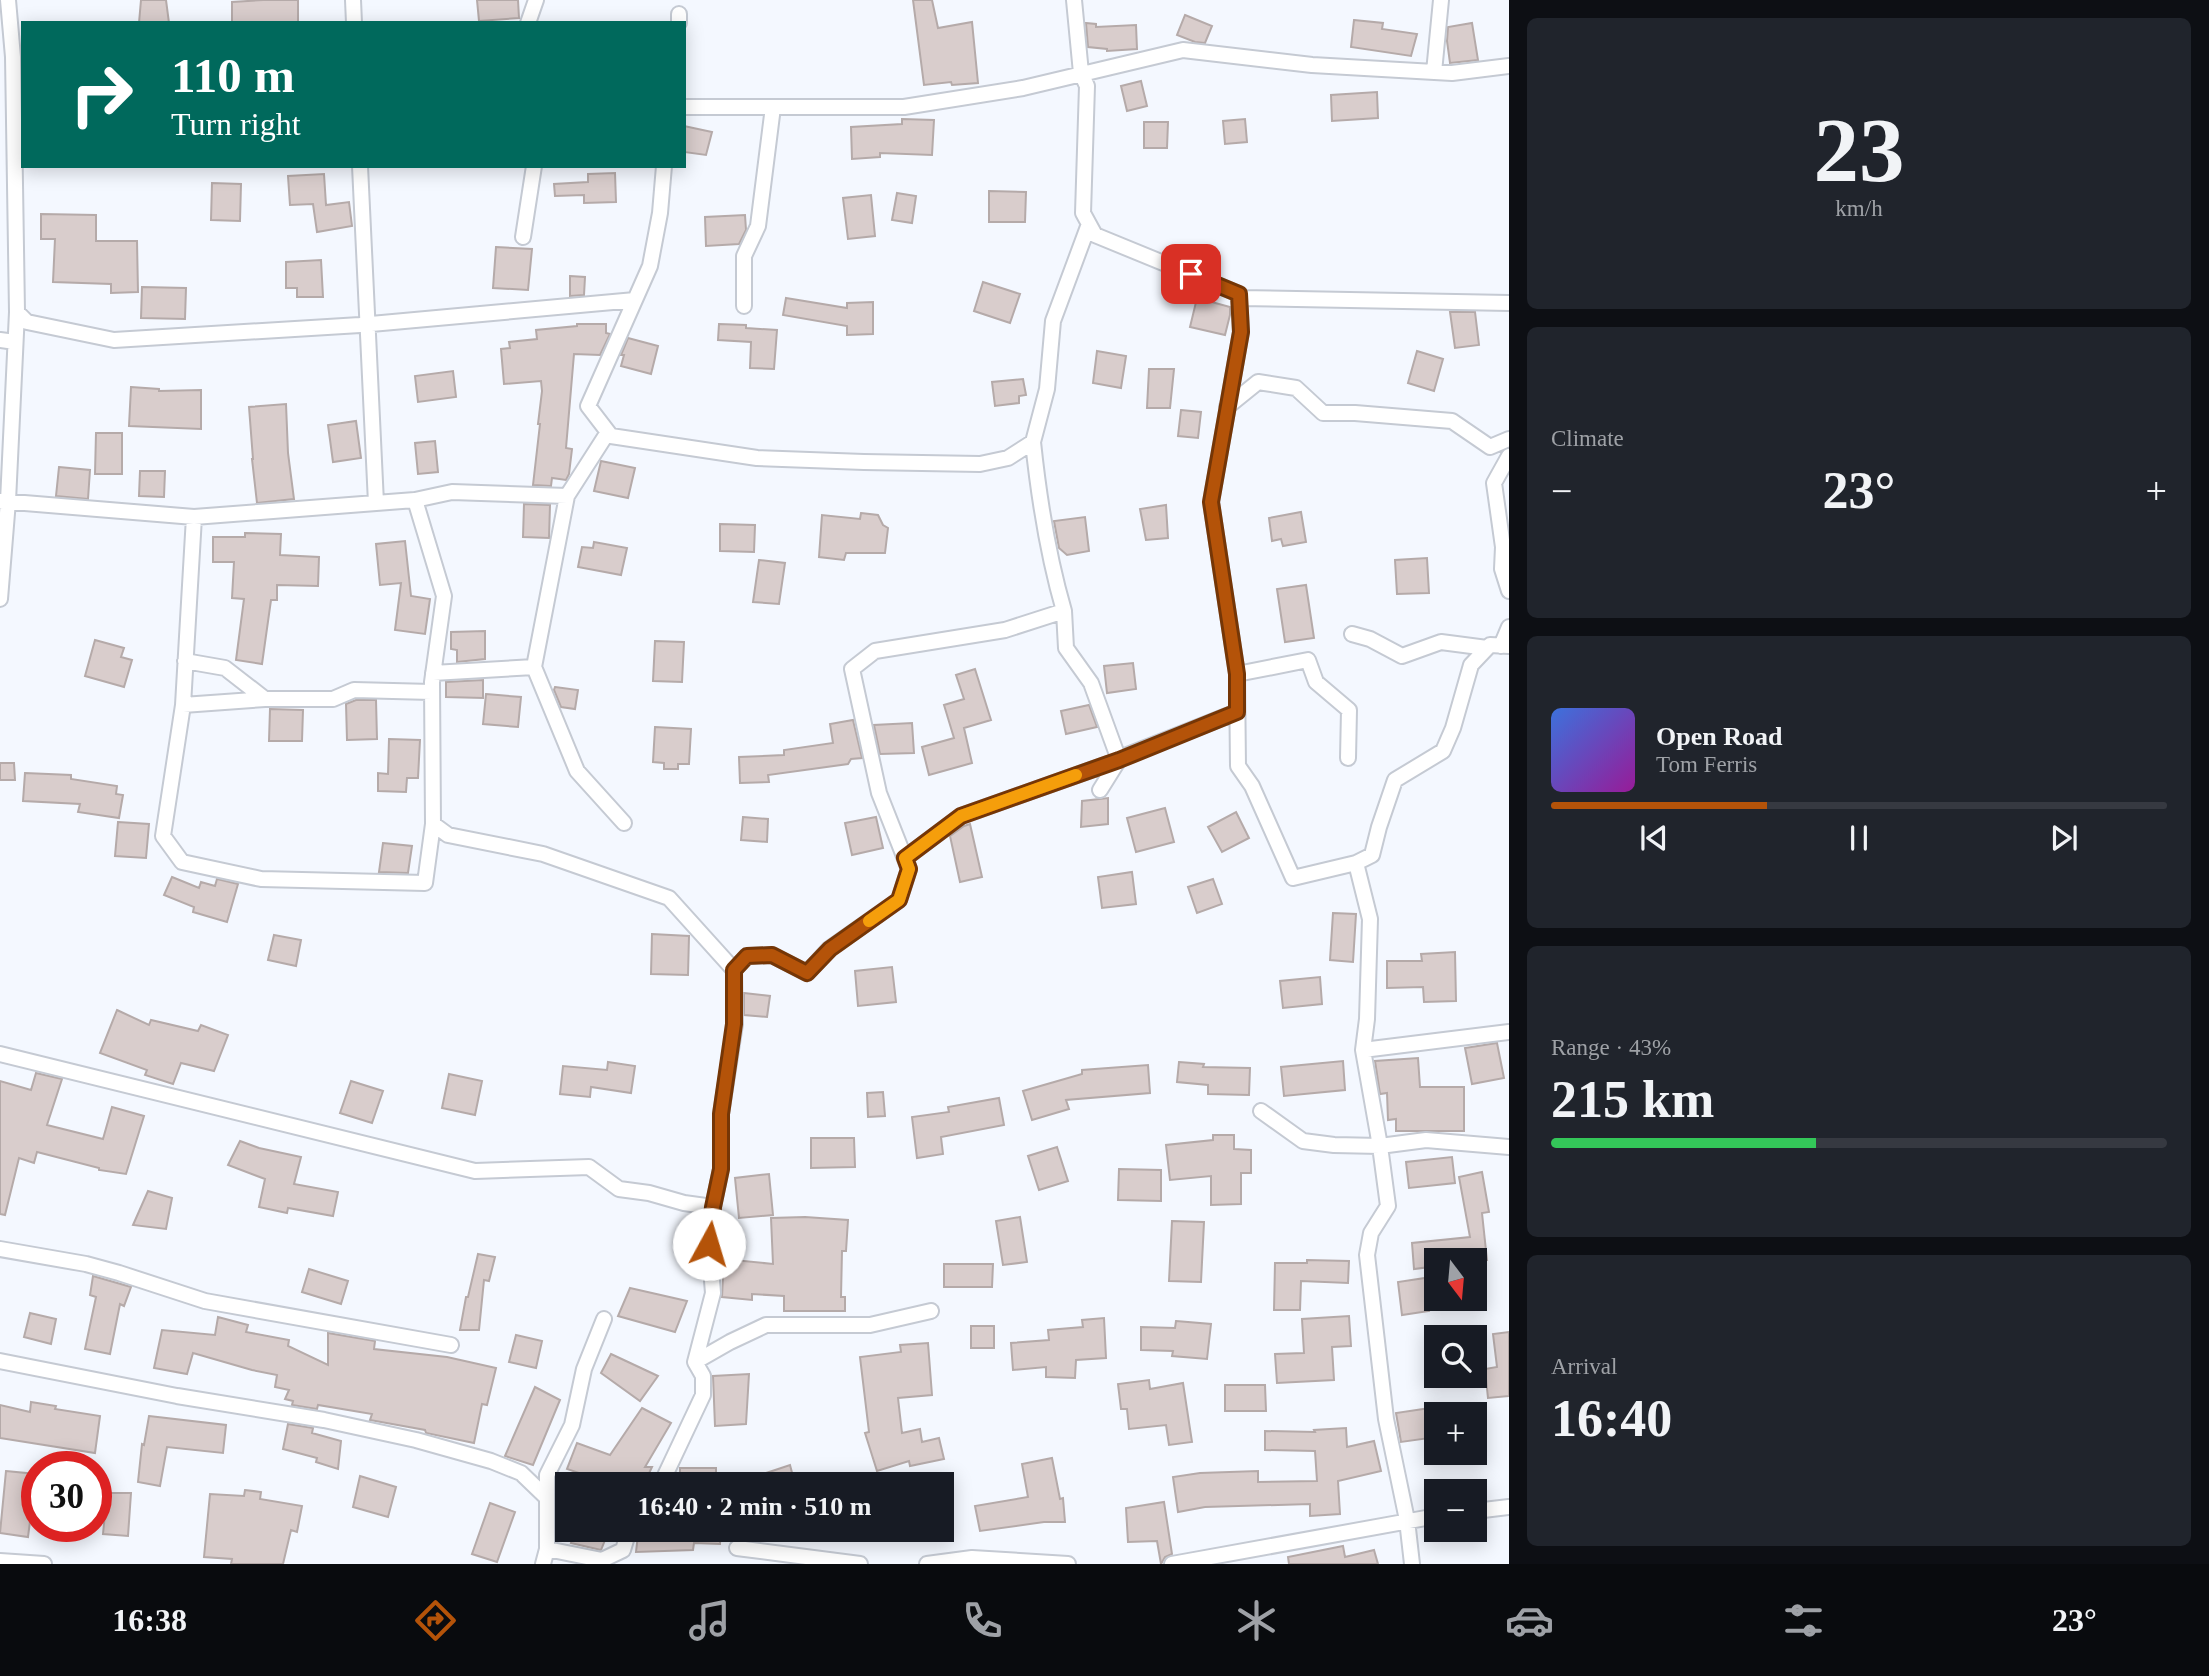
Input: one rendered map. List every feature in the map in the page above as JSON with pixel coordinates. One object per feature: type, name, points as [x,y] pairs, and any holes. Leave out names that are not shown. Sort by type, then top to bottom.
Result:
[{"type":"street","points":[[0,599],[17,312],[18,73],[8,0]]},
{"type":"street","points":[[529,21],[536,0]]},
{"type":"street","points":[[1074,0],[1081,73],[1087,86],[1083,213],[1089,224],[1096,234],[1239,294],[1241,332],[1211,502],[1237,674],[1238,766],[1252,786],[1293,878],[1356,863],[1372,855],[1395,780],[1443,751],[1454,728],[1471,665],[1499,647],[1509,627]]},
{"type":"street","points":[[1434,72],[1441,0]]},
{"type":"street","points":[[686,107],[904,107],[1023,88],[1183,50],[1312,65],[1452,73],[1509,66]]},
{"type":"street","points":[[744,306],[744,256],[758,226],[773,107]]},
{"type":"street","points":[[360,168],[376,503]]},
{"type":"street","points":[[523,237],[534,168]]},
{"type":"street","points":[[664,168],[660,213],[650,266],[588,406],[611,436],[757,458],[877,463],[980,464],[1008,458],[1033,442]]},
{"type":"street","points":[[1089,224],[1052,321],[1047,390],[1033,442],[1039,495],[1064,611],[1066,648],[1091,683],[1119,760]]},
{"type":"street","points":[[1239,298],[1509,303]]},
{"type":"street","points":[[17,312],[27,322],[114,340],[368,324],[635,300]]},
{"type":"street","points":[[0,340],[15,342]]},
{"type":"street","points":[[1227,407],[1258,382],[1296,388],[1323,413],[1451,421],[1490,447],[1509,439]]},
{"type":"street","points":[[608,432],[567,496],[534,667],[577,771],[624,823]]},
{"type":"street","points":[[1509,456],[1494,483],[1503,547],[1502,569],[1509,591]]},
{"type":"street","points":[[4,501],[194,517],[415,500],[452,492],[567,496]]},
{"type":"street","points":[[194,517],[183,705],[163,836],[182,862],[261,879],[425,883],[433,824],[433,673],[444,596],[415,500]]},
{"type":"street","points":[[734,970],[747,956],[772,955],[807,973],[830,949],[899,900],[909,869],[879,793],[852,669],[875,651],[1005,630],[1064,611]]},
{"type":"street","points":[[1352,634],[1370,639],[1402,656],[1441,642],[1499,647]]},
{"type":"street","points":[[1237,674],[1308,660],[1316,682],[1349,709],[1348,758]]},
{"type":"street","points":[[186,661],[225,668],[265,699]]},
{"type":"street","points":[[433,673],[534,667]]},
{"type":"street","points":[[183,705],[265,699],[332,699],[354,690],[432,692]]},
{"type":"street","points":[[905,858],[961,816],[1119,760],[1237,712]]},
{"type":"street","points":[[1100,790],[1119,760]]},
{"type":"street","points":[[433,824],[448,835],[543,854],[669,898],[734,970],[734,1024],[721,1114],[721,1169],[709,1244],[713,1293],[695,1362],[703,1376],[703,1395],[667,1472]]},
{"type":"street","points":[[1356,863],[1370,919],[1367,1019],[1363,1050],[1388,1206],[1371,1233],[1367,1255],[1387,1419],[1412,1564]]},
{"type":"street","points":[[1363,1050],[1507,1031]]},
{"type":"street","points":[[0,1054],[475,1171],[589,1167],[619,1189],[713,1207]]},
{"type":"street","points":[[1261,1111],[1303,1141],[1380,1146],[1426,1140],[1509,1147]]},
{"type":"street","points":[[0,1249],[86,1264],[205,1301],[451,1345]]},
{"type":"street","points":[[695,1362],[766,1325],[870,1325],[931,1311]]},
{"type":"street","points":[[543,1564],[547,1549],[547,1475],[572,1425],[584,1369],[604,1319]]},
{"type":"street","points":[[0,1361],[177,1396],[324,1420],[416,1440],[491,1461],[522,1473],[547,1497]]},
{"type":"street","points":[[1487,1510],[1509,1507]]},
{"type":"street","points":[[1172,1564],[1424,1518]]},
{"type":"street","points":[[737,1548],[860,1564]]},
{"type":"street","points":[[547,1549],[602,1560],[622,1557]]},
{"type":"street","points":[[927,1564],[972,1558],[1068,1564]]},
{"type":"street","points":[[0,1561],[44,1564]]},
{"type":"building","points":[[141,0],[166,0],[169,21],[139,21]]},
{"type":"building","points":[[298,0],[298,21],[232,21],[232,2]]},
{"type":"building","points":[[477,0],[518,0],[519,18],[479,21]]},
{"type":"building","points":[[913,0],[932,0],[938,28],[972,22],[978,83],[924,85]]},
{"type":"building","points":[[1185,15],[1212,26],[1205,43],[1177,35]]},
{"type":"building","points":[[1354,20],[1383,23],[1382,29],[1417,34],[1411,56],[1351,47]]},
{"type":"building","points":[[1086,23],[1096,24],[1096,27],[1136,25],[1137,49],[1107,51],[1088,47]]},
{"type":"building","points":[[1472,23],[1478,60],[1450,63],[1448,27]]},
{"type":"building","points":[[1141,81],[1147,106],[1127,111],[1121,86]]},
{"type":"building","points":[[1377,92],[1378,118],[1332,121],[1331,95]]},
{"type":"building","points":[[902,119],[934,120],[932,155],[880,153],[880,157],[852,159],[851,127],[902,124]]},
{"type":"building","points":[[1245,119],[1247,142],[1225,144],[1223,121]]},
{"type":"building","points":[[1144,122],[1168,122],[1167,148],[1144,148]]},
{"type":"building","points":[[686,126],[712,132],[706,155],[686,152]]},
{"type":"building","points":[[615,173],[616,202],[584,203],[584,195],[555,196],[554,184],[588,182],[588,174]]},
{"type":"building","points":[[324,174],[326,205],[349,202],[352,226],[317,232],[313,204],[290,205],[288,176]]},
{"type":"building","points":[[212,183],[241,184],[240,221],[211,220]]},
{"type":"building","points":[[989,191],[1026,192],[1025,222],[989,222]]},
{"type":"building","points":[[897,193],[916,196],[912,223],[892,220]]},
{"type":"building","points":[[871,195],[875,236],[848,239],[843,198]]},
{"type":"building","points":[[41,214],[96,215],[96,241],[137,241],[138,292],[111,293],[111,284],[53,282],[55,239],[41,239]]},
{"type":"building","points":[[745,215],[746,230],[739,244],[706,246],[705,217]]},
{"type":"building","points":[[496,247],[532,249],[528,290],[493,288]]},
{"type":"building","points":[[321,260],[323,297],[297,297],[297,288],[286,288],[286,262]]},
{"type":"building","points":[[570,276],[585,277],[584,295],[570,296]]},
{"type":"building","points":[[983,282],[1020,294],[1010,323],[974,311]]},
{"type":"building","points":[[142,287],[186,288],[185,319],[141,318]]},
{"type":"building","points":[[786,298],[847,308],[847,303],[873,302],[873,334],[847,335],[847,326],[783,315]]},
{"type":"building","points":[[1197,298],[1230,307],[1225,335],[1190,327]]},
{"type":"building","points":[[1450,312],[1475,312],[1479,345],[1455,348]]},
{"type":"building","points":[[577,324],[606,324],[606,333],[610,334],[600,355],[574,354],[566,448],[572,449],[566,480],[552,478],[551,486],[533,485],[540,424],[541,381],[504,384],[501,349],[510,348],[509,342],[537,339],[536,330]]},
{"type":"building","points":[[719,324],[777,330],[774,369],[750,368],[751,342],[718,340]]},
{"type":"building","points":[[628,338],[658,346],[651,374],[621,366],[624,355],[621,355]]},
{"type":"building","points":[[1097,351],[1126,356],[1121,388],[1093,383]]},
{"type":"building","points":[[1417,351],[1443,359],[1434,391],[1408,383]]},
{"type":"building","points":[[1149,369],[1174,369],[1170,408],[1147,408]]},
{"type":"building","points":[[453,371],[456,397],[418,402],[415,376]]},
{"type":"building","points":[[1023,379],[1026,395],[1019,396],[1019,403],[995,406],[992,382]]},
{"type":"building","points":[[131,387],[159,391],[201,390],[201,429],[129,426]]},
{"type":"building","points":[[286,404],[288,453],[294,499],[257,503],[249,407]]},
{"type":"building","points":[[1181,410],[1201,412],[1198,438],[1178,436]]},
{"type":"building","points":[[356,421],[361,458],[333,462],[328,425]]},
{"type":"building","points":[[96,433],[122,433],[122,474],[95,474]]},
{"type":"building","points":[[435,441],[438,472],[418,474],[415,443]]},
{"type":"building","points":[[601,461],[635,468],[628,498],[594,491]]},
{"type":"building","points":[[59,467],[90,470],[88,499],[56,496]]},
{"type":"building","points":[[140,471],[165,471],[164,497],[139,496]]},
{"type":"building","points":[[524,504],[550,505],[549,538],[523,537]]},
{"type":"building","points":[[1166,505],[1168,538],[1146,540],[1140,509]]},
{"type":"building","points":[[1301,512],[1306,542],[1283,546],[1281,539],[1272,541],[1269,518]]},
{"type":"building","points":[[861,513],[878,515],[883,525],[888,528],[885,553],[846,553],[844,560],[819,557],[822,515],[860,519]]},
{"type":"building","points":[[1085,517],[1089,551],[1067,555],[1059,548],[1054,521]]},
{"type":"building","points":[[720,524],[755,525],[754,552],[720,551]]},
{"type":"building","points":[[245,533],[281,534],[280,555],[319,557],[318,586],[277,585],[277,600],[271,600],[262,664],[236,660],[244,599],[232,598],[234,562],[213,562],[213,537],[245,537]]},
{"type":"building","points":[[405,541],[411,596],[430,599],[425,634],[395,630],[401,583],[380,585],[376,544]]},
{"type":"building","points":[[594,542],[627,548],[621,575],[578,567],[582,547],[593,548]]},
{"type":"building","points":[[1427,558],[1429,593],[1397,594],[1395,560]]},
{"type":"building","points":[[759,560],[785,563],[779,604],[753,602]]},
{"type":"building","points":[[1306,585],[1314,638],[1285,642],[1277,589]]},
{"type":"building","points":[[485,631],[485,659],[457,662],[457,650],[451,649],[451,632]]},
{"type":"building","points":[[95,640],[124,648],[121,657],[132,660],[124,687],[85,676]]},
{"type":"building","points":[[655,641],[684,642],[682,682],[653,681]]},
{"type":"building","points":[[1133,663],[1136,689],[1107,693],[1104,666]]},
{"type":"building","points":[[975,669],[991,720],[964,728],[972,763],[929,775],[922,747],[954,738],[944,705],[964,699],[956,675]]},
{"type":"building","points":[[483,680],[483,698],[446,697],[446,682]]},
{"type":"building","points":[[555,687],[578,690],[575,709],[561,707]]},
{"type":"building","points":[[486,694],[521,697],[518,727],[483,724]]},
{"type":"building","points":[[356,700],[376,700],[377,739],[347,740],[346,704]]},
{"type":"building","points":[[1089,705],[1097,727],[1066,734],[1061,711]]},
{"type":"building","points":[[270,709],[303,710],[302,741],[269,741]]},
{"type":"building","points":[[853,720],[862,758],[851,759],[848,764],[768,775],[769,782],[740,783],[739,757],[784,755],[784,750],[833,743],[830,724]]},
{"type":"building","points":[[912,723],[914,753],[880,754],[874,725]]},
{"type":"building","points":[[655,727],[691,729],[689,764],[678,764],[678,769],[664,769],[664,763],[653,762]]},
{"type":"building","points":[[389,739],[420,740],[418,778],[407,778],[406,792],[378,791],[378,773],[388,774]]},
{"type":"building","points":[[0,763],[14,763],[15,780],[0,780]]},
{"type":"building","points":[[25,773],[71,775],[71,779],[117,786],[116,794],[123,795],[119,818],[78,812],[80,804],[23,801]]},
{"type":"building","points":[[1108,798],[1108,824],[1081,827],[1082,801]]},
{"type":"building","points":[[1165,808],[1174,842],[1136,852],[1127,818]]},
{"type":"building","points":[[1236,812],[1249,838],[1222,852],[1208,827]]},
{"type":"building","points":[[743,817],[768,819],[767,842],[741,840]]},
{"type":"building","points":[[876,817],[883,848],[852,855],[845,823]]},
{"type":"building","points":[[118,822],[149,824],[146,858],[115,856]]},
{"type":"building","points":[[970,824],[982,877],[960,882],[950,836]]},
{"type":"building","points":[[383,843],[412,846],[408,873],[379,872]]},
{"type":"building","points":[[1132,872],[1136,904],[1102,908],[1098,877]]},
{"type":"building","points":[[172,877],[199,888],[201,882],[215,886],[217,879],[238,884],[227,922],[193,912],[194,907],[164,895]]},
{"type":"building","points":[[1213,879],[1222,904],[1197,913],[1188,887]]},
{"type":"building","points":[[1333,913],[1356,914],[1353,962],[1330,960]]},
{"type":"building","points":[[652,934],[689,936],[688,975],[651,974]]},
{"type":"building","points":[[274,935],[301,940],[296,966],[268,960]]},
{"type":"building","points":[[1455,952],[1456,1001],[1424,1002],[1423,987],[1387,988],[1387,961],[1422,961],[1421,954]]},
{"type":"building","points":[[892,967],[896,1002],[858,1006],[855,971]]},
{"type":"building","points":[[1320,977],[1322,1004],[1283,1008],[1280,981]]},
{"type":"building","points":[[744,993],[770,996],[767,1017],[744,1015]]},
{"type":"building","points":[[117,1010],[149,1025],[151,1020],[198,1031],[201,1025],[228,1035],[214,1071],[181,1063],[173,1084],[145,1075],[147,1070],[100,1053]]},
{"type":"building","points":[[1497,1043],[1504,1078],[1472,1084],[1465,1048]]},
{"type":"building","points":[[1418,1058],[1420,1087],[1464,1087],[1464,1131],[1396,1131],[1396,1119],[1388,1120],[1387,1093],[1380,1094],[1375,1061]]},
{"type":"building","points":[[1343,1061],[1345,1090],[1284,1096],[1281,1067]]},
{"type":"building","points":[[608,1062],[635,1066],[631,1093],[591,1087],[590,1097],[560,1094],[563,1066],[607,1070]]},
{"type":"building","points":[[1179,1062],[1204,1064],[1203,1067],[1250,1068],[1249,1095],[1208,1094],[1208,1085],[1177,1082]]},
{"type":"building","points":[[1148,1065],[1150,1093],[1066,1100],[1069,1109],[1032,1120],[1023,1091],[1082,1074],[1082,1070]]},
{"type":"building","points":[[36,1073],[62,1079],[47,1125],[103,1139],[112,1107],[144,1116],[126,1174],[99,1170],[37,1152],[34,1163],[19,1158],[5,1215],[0,1214],[0,1081],[31,1090]]},
{"type":"building","points":[[449,1074],[482,1081],[475,1115],[442,1108]]},
{"type":"building","points":[[351,1081],[383,1091],[372,1123],[340,1113]]},
{"type":"building","points":[[883,1092],[885,1116],[868,1117],[867,1093]]},
{"type":"building","points":[[999,1098],[1004,1125],[941,1137],[943,1154],[917,1158],[912,1117],[949,1112],[948,1107]]},
{"type":"building","points":[[1213,1135],[1234,1135],[1234,1149],[1251,1150],[1251,1173],[1241,1173],[1241,1204],[1211,1205],[1211,1176],[1170,1180],[1166,1145],[1213,1140]]},
{"type":"building","points":[[811,1138],[854,1138],[855,1167],[811,1168]]},
{"type":"building","points":[[240,1141],[301,1157],[294,1184],[338,1192],[333,1216],[288,1208],[287,1213],[259,1207],[265,1179],[228,1165]]},
{"type":"building","points":[[1057,1147],[1068,1181],[1039,1190],[1028,1156]]},
{"type":"building","points":[[1452,1157],[1455,1183],[1409,1188],[1406,1162]]},
{"type":"building","points":[[1119,1169],[1161,1170],[1161,1201],[1118,1200]]},
{"type":"building","points":[[1482,1172],[1489,1212],[1482,1213],[1486,1248],[1424,1248],[1424,1268],[1414,1269],[1412,1243],[1470,1237],[1459,1177]]},
{"type":"building","points":[[769,1174],[773,1215],[739,1218],[735,1178]]},
{"type":"building","points":[[148,1191],[172,1198],[166,1229],[133,1225]]},
{"type":"building","points":[[1020,1217],[1027,1262],[1003,1265],[996,1221]]},
{"type":"building","points":[[771,1218],[848,1220],[846,1251],[842,1251],[841,1297],[845,1297],[845,1311],[784,1311],[784,1296],[752,1294],[752,1300],[722,1297],[724,1259],[773,1264]]},
{"type":"building","points":[[1172,1221],[1204,1222],[1201,1282],[1169,1281]]},
{"type":"building","points":[[478,1254],[495,1257],[489,1281],[484,1280],[479,1330],[460,1330],[466,1297]]},
{"type":"building","points":[[1307,1260],[1349,1261],[1348,1283],[1301,1281],[1300,1310],[1274,1310],[1275,1263],[1307,1263]]},
{"type":"building","points":[[944,1264],[993,1264],[992,1287],[944,1287]]},
{"type":"building","points":[[309,1269],[348,1281],[341,1304],[302,1292]]},
{"type":"building","points":[[93,1276],[131,1287],[124,1306],[120,1304],[110,1354],[85,1349],[96,1297],[90,1295]]},
{"type":"building","points":[[1424,1278],[1424,1311],[1429,1311],[1402,1315],[1398,1282]]},
{"type":"building","points":[[630,1288],[687,1301],[675,1332],[618,1316]]},
{"type":"building","points":[[30,1313],[56,1319],[51,1344],[24,1337]]},
{"type":"building","points":[[1349,1316],[1351,1346],[1332,1347],[1334,1380],[1277,1383],[1275,1354],[1304,1353],[1302,1319]]},
{"type":"building","points":[[218,1317],[248,1325],[246,1332],[289,1340],[288,1346],[328,1365],[328,1333],[375,1341],[374,1349],[447,1357],[496,1368],[487,1405],[482,1404],[474,1443],[426,1433],[425,1430],[370,1420],[372,1414],[318,1405],[317,1409],[292,1405],[293,1401],[285,1399],[289,1390],[275,1387],[277,1375],[193,1353],[187,1374],[154,1368],[162,1330],[215,1335]]},
{"type":"building","points":[[1104,1318],[1106,1358],[1076,1360],[1075,1378],[1046,1377],[1046,1367],[1013,1370],[1011,1343],[1049,1340],[1048,1330],[1083,1327],[1082,1320]]},
{"type":"building","points":[[1176,1321],[1211,1324],[1207,1359],[1172,1356],[1173,1351],[1141,1350],[1141,1327],[1175,1328]]},
{"type":"building","points":[[971,1326],[994,1326],[994,1348],[971,1348]]},
{"type":"building","points":[[1509,1332],[1509,1396],[1488,1398],[1487,1369],[1497,1367],[1493,1334]]},
{"type":"building","points":[[516,1335],[542,1341],[536,1368],[509,1362]]},
{"type":"building","points":[[928,1343],[932,1395],[898,1398],[902,1433],[920,1429],[922,1442],[939,1438],[944,1459],[910,1466],[909,1461],[877,1471],[865,1433],[869,1432],[860,1357],[901,1352],[900,1345]]},
{"type":"building","points":[[611,1354],[658,1376],[640,1401],[601,1373]]},
{"type":"building","points":[[749,1374],[746,1424],[715,1426],[713,1376]]},
{"type":"building","points":[[1149,1380],[1150,1389],[1183,1383],[1192,1442],[1169,1445],[1166,1425],[1129,1429],[1127,1409],[1121,1409],[1118,1384]]},
{"type":"building","points":[[1225,1385],[1265,1385],[1266,1411],[1225,1411]]},
{"type":"building","points":[[535,1387],[560,1400],[533,1465],[505,1456]]},
{"type":"building","points":[[31,1402],[100,1416],[95,1451],[0,1438],[0,1405],[30,1412]]},
{"type":"building","points":[[642,1408],[671,1423],[645,1467],[652,1467],[650,1472],[576,1472],[567,1469],[577,1443],[610,1455]]},
{"type":"building","points":[[1424,1409],[1424,1439],[1401,1442],[1396,1413]]},
{"type":"building","points":[[149,1416],[226,1425],[223,1453],[167,1447],[160,1486],[138,1482],[142,1444],[144,1445]]},
{"type":"building","points":[[288,1424],[313,1428],[312,1433],[341,1441],[338,1469],[316,1462],[317,1458],[283,1449]]},
{"type":"building","points":[[1346,1428],[1347,1447],[1374,1441],[1381,1471],[1338,1481],[1340,1514],[1310,1516],[1310,1504],[1205,1507],[1178,1512],[1173,1477],[1258,1471],[1258,1482],[1317,1481],[1315,1451],[1265,1450],[1265,1431],[1315,1432],[1314,1430]]},
{"type":"building","points":[[1052,1458],[1060,1499],[1063,1498],[1065,1522],[1044,1522],[980,1531],[975,1506],[1028,1497],[1022,1464]]},
{"type":"building","points":[[790,1465],[792,1472],[769,1472]]},
{"type":"building","points":[[680,1468],[716,1468],[716,1472],[680,1472]]},
{"type":"building","points":[[6,1471],[21,1472],[21,1536],[0,1533]]},
{"type":"building","points":[[360,1476],[396,1487],[388,1517],[353,1507]]},
{"type":"building","points":[[245,1490],[261,1492],[260,1499],[302,1506],[297,1532],[291,1530],[283,1564],[231,1564],[232,1559],[204,1557],[210,1494],[244,1496]]},
{"type":"building","points":[[112,1493],[131,1493],[128,1536],[112,1535]]},
{"type":"building","points":[[1164,1502],[1172,1554],[1165,1557],[1161,1564],[1157,1541],[1128,1542],[1126,1508]]},
{"type":"building","points":[[490,1503],[515,1512],[497,1562],[472,1554]]},
{"type":"building","points":[[571,1542],[604,1542],[601,1550]]},
{"type":"building","points":[[637,1542],[720,1542],[694,1543],[693,1550],[636,1552]]},
{"type":"building","points":[[1343,1546],[1345,1557],[1374,1550],[1378,1564],[1289,1564],[1288,1557]]},
{"type":"slow traffic","points":[[869,921],[899,900],[909,869],[905,858],[961,816],[1076,775]]},
{"type":"route","points":[[709,1244],[721,1169],[721,1114],[734,1024],[734,970],[747,956],[772,955],[807,973],[830,949],[899,900],[909,869],[905,858],[961,816],[1119,760],[1237,712],[1237,674],[1211,502],[1241,332],[1239,294],[1191,274]]}]
